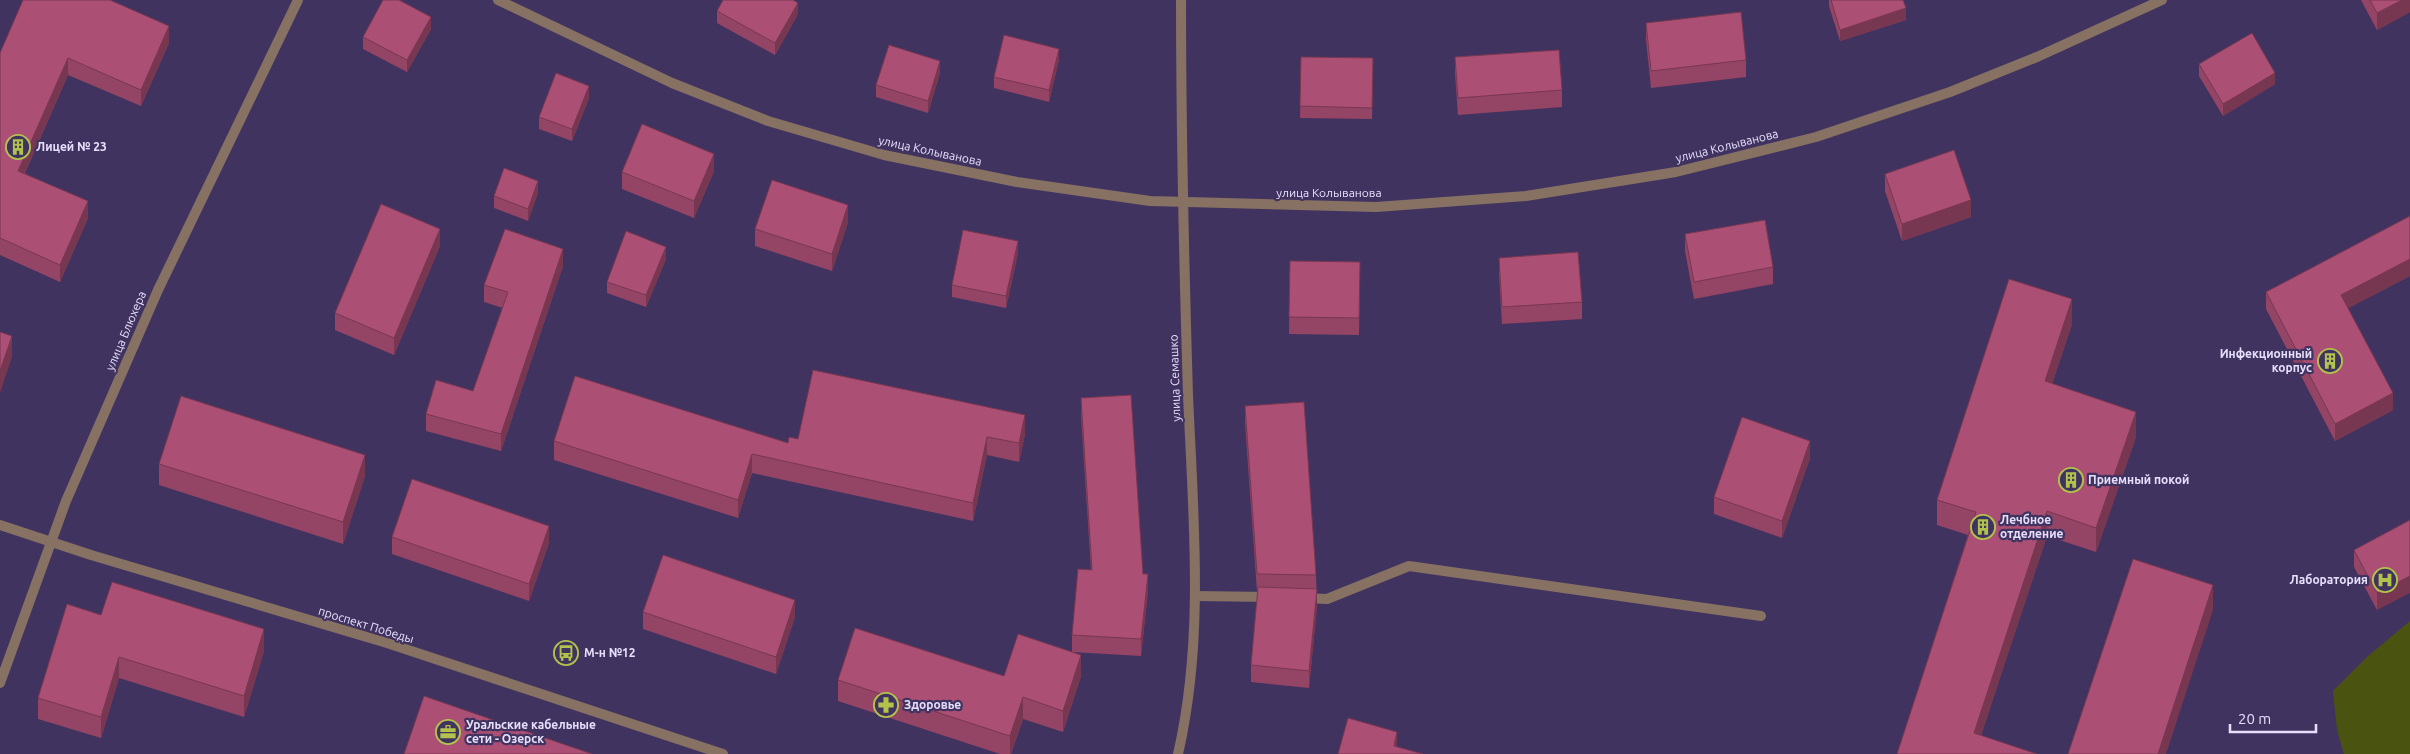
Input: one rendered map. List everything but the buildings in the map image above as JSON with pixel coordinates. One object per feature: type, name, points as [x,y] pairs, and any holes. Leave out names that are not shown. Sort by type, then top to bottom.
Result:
[{"type":"street","name":"улица Блюхера","points":[[0,683],[66,501],[158,290],[298,0]]},
{"type":"street","name":"улица Колыванова","points":[[498,0],[672,83],[768,121],[884,156],[1017,182],[1150,202],[1376,207],[1526,196],[1676,172],[1816,137],[1950,92],[2037,57],[2162,0]]},
{"type":"street","name":"улица Семашко","points":[[1178,754],[1185,724],[1196,596],[1182,203],[1181,0]]},
{"type":"street","name":"проспект Победы","points":[[0,525],[387,643],[723,754]]},
{"type":"street","points":[[1196,596],[1327,599],[1410,566],[1760,616]]},
{"type":"green space","points":[[2410,621],[2410,754],[2344,754],[2337,730],[2333,691],[2368,656]]},
{"type":"place","name":"Лицей № 23","points":[[18,147]]},
{"type":"place","name":"Инфекционный корпус","points":[[2330,361]]},
{"type":"place","name":"Приемный покой","points":[[2071,480]]},
{"type":"place","name":"Лечбное отделение","points":[[1983,527]]},
{"type":"place","name":"Лаборатория","points":[[2385,580]]},
{"type":"place","name":"М-н №12","points":[[566,653]]},
{"type":"place","name":"Здоровье","points":[[886,705]]},
{"type":"place","name":"Уральские кабельные сети - Озерск","points":[[448,732]]}]
